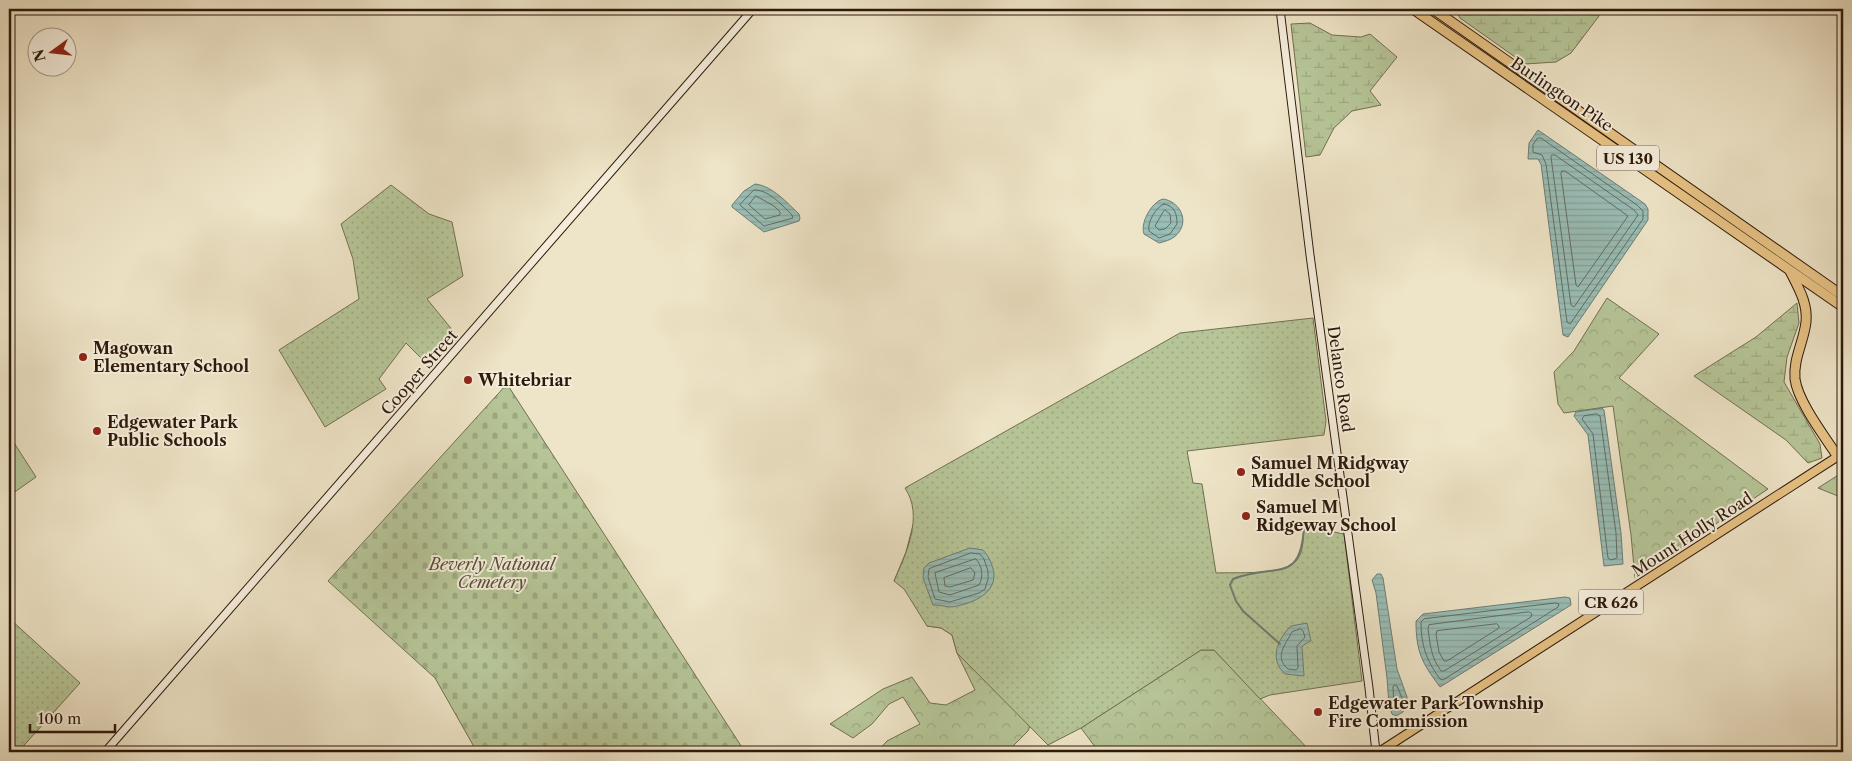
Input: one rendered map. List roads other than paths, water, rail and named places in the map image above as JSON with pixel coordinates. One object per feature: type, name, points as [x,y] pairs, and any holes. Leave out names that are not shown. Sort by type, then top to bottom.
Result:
[{"type":"highway","name":"Burlington Pike","points":[[1413,9],[1843,307]]},
{"type":"highway","name":"Burlington Pike","points":[[1433,9],[1843,296]]},
{"type":"highway","points":[[1789,268],[1804,299],[1806,310],[1806,321],[1796,362],[1795,380],[1804,403],[1841,455]]},
{"type":"main road","name":"Mount Holly Road","points":[[1378,752],[1841,455]]},
{"type":"street","name":"Cooper Street","points":[[105,752],[753,9]]},
{"type":"street","name":"Delanco Road","points":[[1280,9],[1311,265],[1378,752]]},
{"type":"water","points":[[1538,130],[1645,204],[1648,209],[1648,220],[1568,337],[1563,335],[1541,164],[1538,159],[1528,159],[1529,143]]},
{"type":"water","points":[[755,184],[768,188],[779,196],[799,214],[799,221],[764,232],[732,207],[744,191]]},
{"type":"water","points":[[1163,199],[1168,200],[1177,207],[1183,221],[1182,227],[1175,236],[1159,243],[1144,234],[1143,229],[1145,218],[1151,208]]},
{"type":"water","points":[[1602,408],[1604,410],[1621,533],[1623,564],[1604,566],[1588,435],[1574,416],[1576,412]]},
{"type":"water","points":[[970,548],[983,550],[992,564],[994,574],[990,588],[980,598],[966,604],[952,607],[933,605],[923,578],[924,568],[929,563]]},
{"type":"water","points":[[1377,574],[1381,574],[1383,578],[1397,669],[1407,697],[1407,705],[1403,712],[1396,716],[1392,714],[1389,705],[1376,593],[1372,580]]},
{"type":"water","points":[[1565,597],[1570,598],[1571,605],[1440,687],[1424,664],[1417,641],[1416,621],[1423,614]]},
{"type":"water","points":[[1307,623],[1311,641],[1302,647],[1304,676],[1285,674],[1277,662],[1276,656],[1279,643],[1291,626]]},
{"type":"waterway","points":[[1280,644],[1243,611],[1236,601],[1230,585],[1233,579],[1248,574],[1283,569],[1291,565],[1298,557],[1302,545],[1304,526]]},
{"type":"place","name":"Magowan Elementary School","points":[[83,357]]},
{"type":"place","name":"Whitebriar","points":[[468,380]]},
{"type":"place","name":"Edgewater Park Public Schools","points":[[97,431]]},
{"type":"place","name":"Samuel M Ridgway Middle School","points":[[1241,472]]},
{"type":"place","name":"Samuel M Ridgeway School","points":[[1246,516]]},
{"type":"place","name":"Edgewater Park Township Fire Commission","points":[[1318,712]]},
{"type":"park label","name":"Beverly National Cemetery","points":[[492,573]]}]
